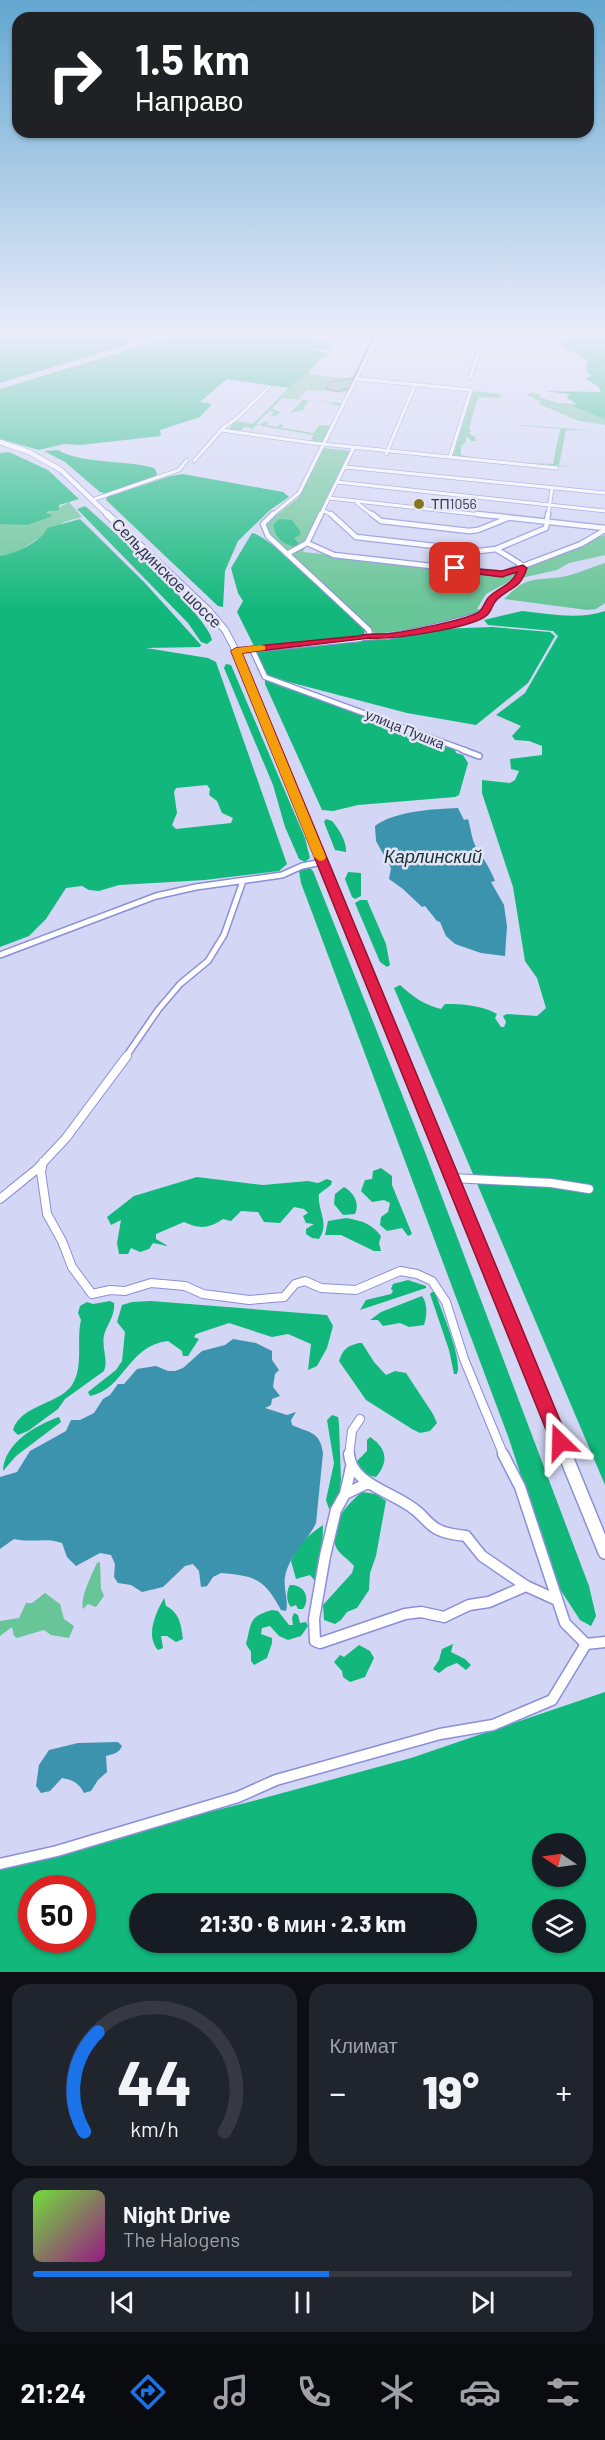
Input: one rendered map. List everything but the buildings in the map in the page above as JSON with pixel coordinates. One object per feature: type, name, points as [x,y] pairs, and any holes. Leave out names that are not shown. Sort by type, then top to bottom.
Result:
[{"type":"main road","name":"Сельдинское шоссе","points":[[0,442],[51,463],[222,624],[236,651],[605,1552]]},
{"type":"street","points":[[194,461],[227,425]]},
{"type":"street","points":[[334,425],[297,497],[263,524],[268,536],[369,630],[370,635]]},
{"type":"street","points":[[387,452],[399,425]]},
{"type":"street","points":[[450,457],[460,425]]},
{"type":"street","points":[[221,430],[323,446],[557,468]]},
{"type":"street","points":[[287,554],[308,543],[322,510],[354,449]]},
{"type":"street","points":[[92,500],[179,470],[185,462]]},
{"type":"street","points":[[345,467],[605,493]]},
{"type":"street","points":[[337,482],[605,511]]},
{"type":"street","points":[[322,510],[330,513],[349,533],[359,537],[479,551],[496,549],[544,529],[552,488]]},
{"type":"street","points":[[329,498],[605,529]]},
{"type":"street","points":[[355,501],[379,521],[458,530],[478,531],[508,518]]},
{"type":"street","points":[[308,543],[334,555],[502,574],[581,544],[605,529]]},
{"type":"street","points":[[496,549],[524,567]]},
{"type":"street","points":[[236,651],[358,639],[370,635],[385,637],[441,627],[480,616],[493,598],[518,582],[524,567]]},
{"type":"street","name":"улица Пушка","points":[[252,649],[265,677],[331,702],[357,709],[439,743],[479,756]]},
{"type":"street","points":[[0,954],[156,896],[282,875],[302,866],[322,862]]},
{"type":"street","points":[[0,1199],[43,1162],[66,1138],[158,1010],[180,984],[208,961],[224,935],[243,881]]},
{"type":"street","points":[[43,1162],[41,1172],[47,1215],[76,1273],[92,1294],[110,1290],[125,1291],[151,1283],[185,1286],[203,1294],[249,1300],[284,1297],[295,1284],[305,1281],[321,1288],[356,1290],[400,1271],[417,1274],[432,1281],[446,1302],[464,1359],[502,1452],[520,1487],[565,1623],[586,1644]]},
{"type":"street","points":[[452,1178],[551,1183],[589,1189]]},
{"type":"street","points":[[360,1419],[352,1431],[349,1456],[351,1467],[345,1494],[336,1510],[325,1556],[314,1619],[315,1641],[320,1643],[405,1614],[421,1612],[444,1617],[469,1605],[489,1602],[526,1586]]},
{"type":"street","points":[[351,1467],[368,1483],[400,1499],[442,1532],[466,1536],[472,1540],[482,1556],[526,1586],[557,1600]]},
{"type":"street","points":[[345,1494],[368,1483]]},
{"type":"street","points":[[586,1644],[605,1642]]},
{"type":"street","points":[[0,1864],[57,1851],[238,1797],[276,1780],[440,1734],[493,1725],[552,1700],[586,1644]]},
{"type":"green space","points":[[0,425],[175,425],[160,430],[161,436],[80,445],[64,444],[39,450],[0,439]]},
{"type":"green space","points":[[232,425],[256,425],[250,433],[252,428],[245,427],[240,431],[225,430]]},
{"type":"green space","points":[[256,425],[278,427],[283,425],[281,428],[314,433],[319,425],[331,426],[322,443],[310,442],[314,435]]},
{"type":"green space","points":[[462,425],[470,425],[471,432],[468,433],[475,437],[476,441],[471,441],[467,436],[465,443],[461,446],[461,455],[484,459],[453,456]]},
{"type":"green space","points":[[516,425],[596,431],[566,430],[559,465],[574,467],[528,463],[553,464],[560,429]]},
{"type":"green space","points":[[323,448],[351,451],[303,552],[507,573],[605,535],[605,555],[569,563],[557,570],[512,580],[486,594],[477,609],[484,610],[433,626],[376,634],[269,536],[265,524],[298,498]]},
{"type":"green space","points":[[58,450],[79,458],[154,468],[157,473],[156,476],[108,494],[100,492],[65,462],[44,451]]},
{"type":"green space","points":[[9,452],[48,470],[79,499],[59,505],[59,510],[46,512],[52,515],[50,517],[27,525],[0,524],[0,453]]},
{"type":"green space","points":[[183,474],[283,492],[289,497],[270,510],[238,541],[225,571],[223,607],[218,606],[106,500],[107,497]]},
{"type":"green space","points":[[69,502],[82,517],[64,522],[10,557],[0,556],[0,523],[25,525]]},
{"type":"green space","points":[[85,506],[177,593],[207,629],[212,640],[207,644],[201,642],[188,623],[77,509]]},
{"type":"green space","points":[[80,519],[144,582],[201,645],[200,647],[146,648],[208,658],[216,662],[287,864],[279,871],[205,880],[119,885],[99,891],[89,890],[82,886],[66,888],[46,919],[29,936],[0,947],[0,556],[28,546],[45,533],[47,528]],"holes":[[[207,785],[210,789],[209,795],[217,801],[222,813],[233,818],[231,823],[176,829],[172,825],[177,813],[174,792],[176,788]]]},
{"type":"green space","points":[[279,519],[292,520],[300,531],[300,535],[294,538],[299,544],[296,547],[287,544],[276,534],[273,525]]},
{"type":"green space","points":[[252,533],[274,546],[308,576],[365,630],[364,635],[254,646],[237,612],[243,601],[238,593],[231,568]]},
{"type":"green space","points":[[605,563],[605,603],[596,609],[587,610],[504,599],[526,582],[566,576]]},
{"type":"green space","points":[[522,611],[574,616],[605,611],[605,1485],[394,988],[400,985],[419,1000],[441,1009],[445,1004],[485,1009],[497,1014],[495,1018],[501,1027],[504,1027],[506,1022],[503,1016],[507,1014],[537,1016],[546,1008],[537,978],[525,961],[513,887],[482,793],[482,780],[510,783],[515,780],[519,771],[511,769],[510,759],[542,755],[542,746],[529,741],[515,740],[512,736],[521,726],[496,715],[525,693],[558,636],[553,631],[488,625],[484,620]]},
{"type":"green space","points":[[492,627],[550,632],[555,636],[528,683],[476,725],[407,713],[266,676],[254,649],[362,639],[388,640],[400,635],[439,629]]},
{"type":"green space","points":[[226,664],[231,665],[305,838],[310,858],[305,862],[299,859],[285,827],[273,785],[224,668]]},
{"type":"green space","points":[[265,680],[356,710],[455,749],[456,753],[463,755],[468,763],[459,795],[358,805],[333,811],[322,810]]},
{"type":"green space","points":[[326,819],[332,821],[340,832],[346,852],[335,850],[324,822]]},
{"type":"green space","points":[[309,867],[313,871],[425,1152],[589,1586],[596,1616],[591,1626],[580,1620],[556,1583],[509,1439],[301,883],[299,871]]},
{"type":"green space","points":[[348,872],[361,873],[361,896],[355,899],[345,879]]},
{"type":"green space","points":[[367,900],[386,944],[390,965],[387,967],[380,962],[355,903]]},
{"type":"green space","points":[[381,1168],[392,1176],[392,1185],[412,1234],[408,1236],[402,1228],[387,1231],[380,1225],[381,1217],[388,1212],[390,1203],[384,1200],[372,1202],[361,1191],[365,1180],[372,1179],[373,1171]]},
{"type":"green space","points":[[197,1177],[263,1185],[308,1181],[318,1183],[327,1179],[332,1181],[331,1185],[319,1194],[323,1222],[322,1233],[319,1239],[306,1234],[306,1229],[314,1224],[306,1223],[303,1216],[308,1213],[304,1209],[294,1207],[280,1223],[264,1222],[258,1212],[241,1211],[231,1221],[223,1219],[204,1227],[184,1222],[156,1234],[156,1239],[168,1246],[153,1243],[149,1249],[140,1252],[131,1248],[128,1254],[119,1254],[117,1243],[121,1220],[111,1225],[107,1217],[134,1196]]},
{"type":"green space","points":[[344,1187],[355,1199],[357,1206],[355,1214],[343,1215],[334,1204],[335,1194]]},
{"type":"green space","points":[[346,1218],[366,1223],[374,1228],[381,1236],[379,1243],[381,1251],[374,1251],[341,1235],[325,1235],[328,1221]]},
{"type":"green space","points":[[408,1280],[426,1286],[426,1288],[360,1310],[366,1300],[391,1294],[393,1284]]},
{"type":"green space","points":[[435,1292],[454,1346],[457,1357],[457,1374],[454,1374],[449,1350],[430,1294]]},
{"type":"green space","points":[[422,1296],[426,1310],[424,1325],[409,1327],[400,1323],[383,1326],[378,1320],[370,1320],[381,1312]]},
{"type":"green space","points":[[110,1301],[114,1303],[114,1307],[104,1337],[106,1362],[104,1371],[65,1399],[58,1409],[28,1431],[18,1435],[13,1430],[23,1415],[59,1397],[76,1378],[79,1362],[81,1320],[78,1313],[80,1306],[87,1302],[93,1304]]},
{"type":"green space","points":[[151,1301],[327,1315],[333,1326],[327,1348],[317,1366],[308,1370],[311,1344],[288,1334],[272,1337],[229,1323],[196,1334],[194,1337],[199,1339],[188,1356],[183,1356],[182,1351],[168,1341],[154,1345],[143,1351],[111,1385],[102,1392],[90,1396],[88,1392],[116,1370],[122,1361],[125,1332],[117,1322],[122,1305]]},
{"type":"green space","points":[[362,1343],[386,1375],[395,1371],[406,1373],[437,1423],[430,1431],[420,1433],[366,1400],[339,1361],[346,1349]]},
{"type":"green space","points":[[332,1415],[338,1417],[339,1424],[341,1480],[339,1495],[329,1509],[326,1500],[334,1463],[327,1420]]},
{"type":"green space","points":[[59,1417],[61,1422],[16,1456],[3,1471],[9,1452],[23,1436]]},
{"type":"green space","points":[[370,1437],[380,1446],[384,1456],[383,1466],[376,1477],[364,1472],[357,1461],[367,1451],[367,1440]]},
{"type":"green space","points":[[362,1492],[376,1494],[386,1501],[376,1556],[370,1573],[369,1590],[357,1608],[347,1612],[335,1624],[324,1620],[323,1605],[352,1573],[354,1566],[337,1549],[334,1533],[339,1517]]},
{"type":"green space","points":[[323,1525],[322,1562],[316,1582],[310,1575],[296,1579],[291,1561],[304,1540]]},
{"type":"green space","points":[[100,1562],[101,1589],[104,1596],[96,1607],[88,1604],[83,1609],[83,1598],[87,1586],[97,1563]]},
{"type":"green space","points":[[290,1585],[295,1585],[305,1592],[306,1600],[303,1609],[298,1609],[296,1605],[291,1607],[289,1605],[287,1596]]},
{"type":"green space","points":[[45,1593],[60,1604],[64,1619],[74,1626],[69,1638],[51,1635],[44,1630],[17,1638],[14,1636],[12,1627],[0,1636],[0,1621],[19,1618],[26,1603],[32,1603]]},
{"type":"green space","points":[[164,1598],[166,1606],[179,1620],[183,1639],[176,1642],[167,1636],[161,1636],[163,1648],[158,1650],[152,1638],[152,1631],[155,1617]]},
{"type":"green space","points":[[272,1610],[278,1611],[289,1625],[293,1625],[294,1613],[298,1615],[300,1623],[306,1622],[308,1626],[301,1636],[288,1640],[279,1636],[270,1626],[262,1628],[261,1634],[272,1638],[272,1643],[267,1658],[254,1665],[251,1661],[251,1652],[246,1644],[252,1621],[259,1615]]},
{"type":"green space","points":[[453,1644],[451,1652],[471,1665],[466,1670],[457,1663],[439,1673],[433,1669],[442,1649]]},
{"type":"green space","points":[[359,1645],[370,1651],[374,1658],[365,1677],[350,1682],[343,1677],[342,1671],[334,1662],[340,1655],[344,1657]]},
{"type":"green space","points":[[605,1692],[605,1972],[0,1972],[0,1864],[253,1801],[411,1758]]},
{"type":"water","name":"Карлинский","points":[[458,808],[464,820],[468,819],[474,844],[491,872],[495,881],[491,882],[504,905],[507,926],[505,956],[481,953],[455,944],[446,936],[440,922],[425,906],[422,907],[389,879],[391,868],[376,841],[375,826],[383,821],[403,814]]},
{"type":"water","points":[[233,1339],[256,1343],[272,1351],[272,1360],[279,1370],[275,1374],[273,1387],[280,1396],[272,1399],[271,1405],[265,1408],[287,1415],[296,1412],[291,1420],[292,1425],[313,1434],[322,1446],[316,1523],[287,1569],[285,1577],[286,1611],[281,1610],[264,1585],[251,1578],[221,1573],[213,1577],[207,1586],[201,1587],[199,1571],[193,1564],[185,1566],[163,1587],[142,1592],[131,1585],[118,1583],[114,1577],[115,1564],[111,1555],[100,1553],[76,1566],[67,1557],[62,1543],[56,1541],[14,1539],[0,1549],[0,1477],[17,1472],[30,1451],[66,1431],[71,1420],[80,1420],[94,1413],[103,1399],[110,1395],[118,1384],[124,1384],[137,1369],[156,1366],[175,1371],[183,1368],[202,1351],[225,1345]]},
{"type":"water","points":[[118,1742],[121,1748],[116,1753],[106,1756],[107,1772],[91,1791],[84,1793],[75,1782],[62,1778],[50,1791],[41,1793],[36,1786],[39,1765],[49,1750],[78,1743]]},
{"type":"slow traffic","points":[[261,648],[236,651],[320,857]]},
{"type":"place","name":"ТП1056","points":[[419,504]]},
{"type":"route","points":[[455,568],[502,574],[523,568],[518,582],[493,598],[480,616],[441,627],[385,637],[370,635],[358,639],[236,651],[560,1442]]}]
